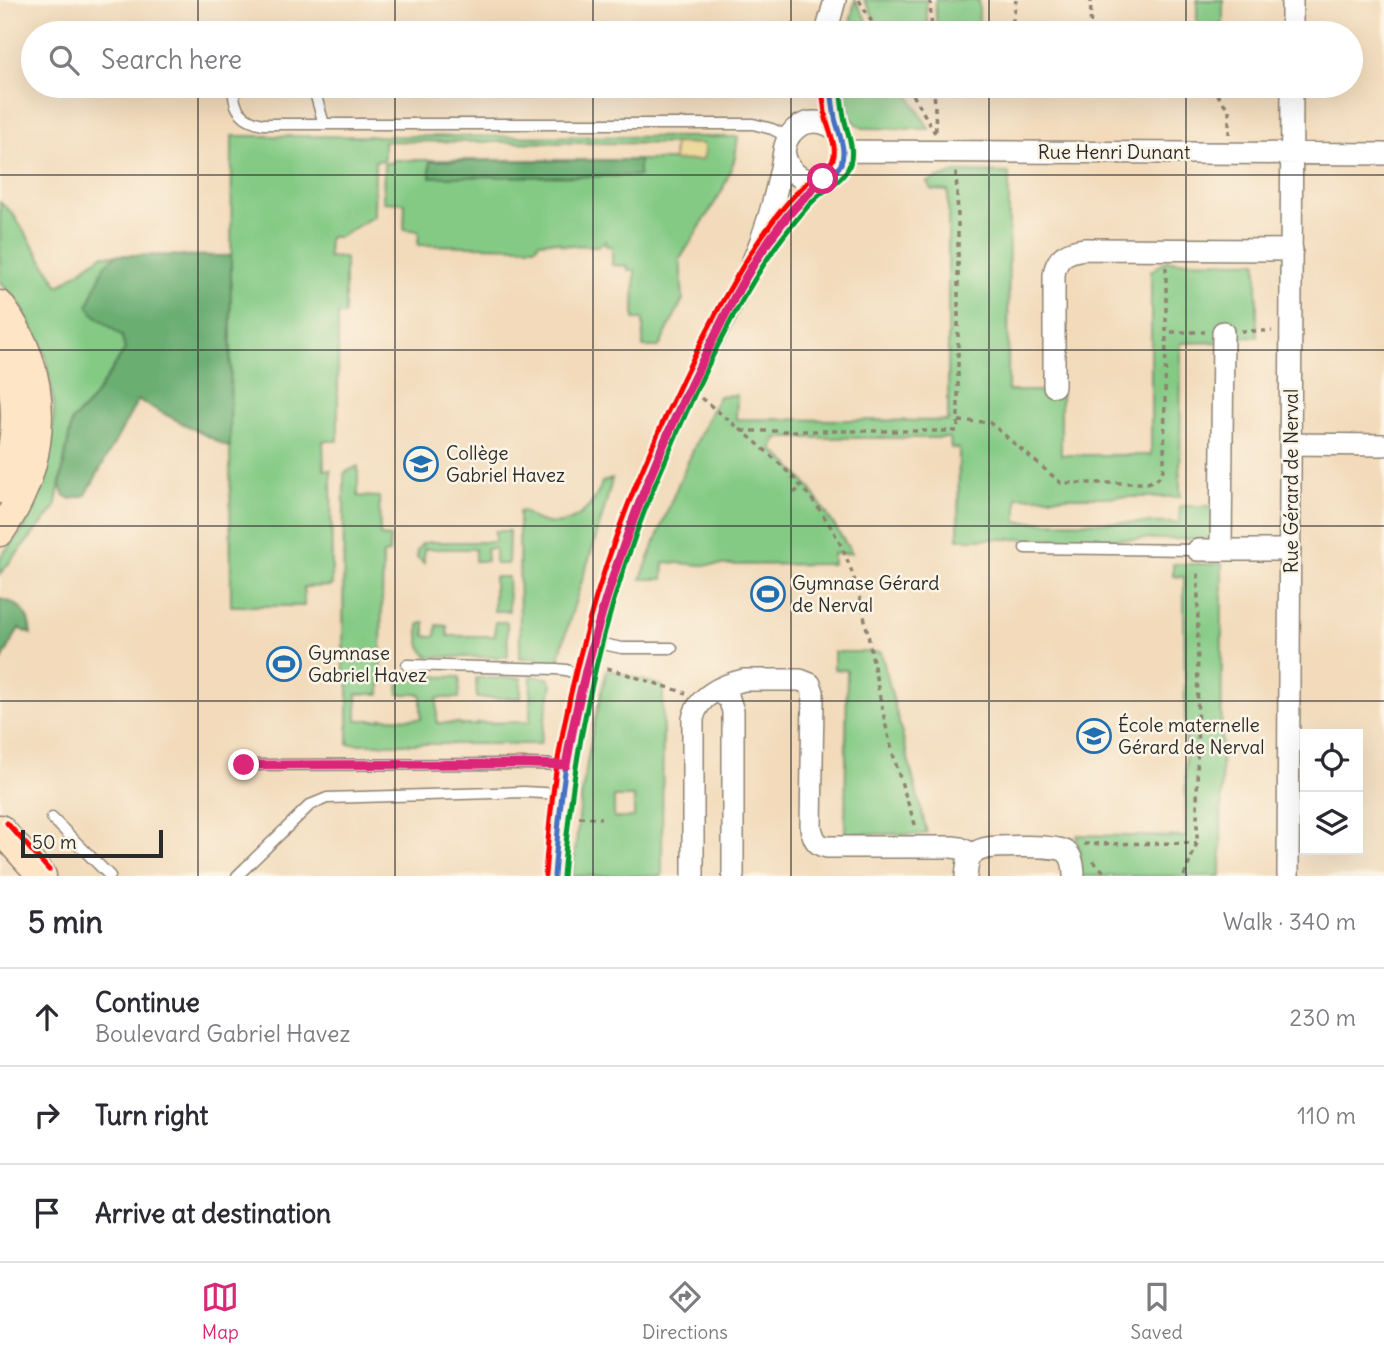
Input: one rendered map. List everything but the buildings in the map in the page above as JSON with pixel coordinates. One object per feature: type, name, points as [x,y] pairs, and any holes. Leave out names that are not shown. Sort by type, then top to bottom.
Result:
[{"type":"main road","points":[[0,305],[26,350],[37,392],[38,420],[29,475],[18,502],[0,532]]},
{"type":"main road","points":[[0,344],[10,371],[16,414],[12,453],[0,489]]},
{"type":"main road","points":[[0,830],[42,876]]},
{"type":"street","points":[[1292,0],[1292,21]]},
{"type":"street","points":[[808,122],[816,108],[816,98]]},
{"type":"street","points":[[554,876],[562,794],[576,710],[593,642],[624,544],[683,397],[748,274],[789,214],[823,179],[838,168],[842,160],[833,98]]},
{"type":"street","name":"Rue Gérard de Nerval","points":[[1288,876],[1292,98]]},
{"type":"street","points":[[748,274],[770,215],[786,144],[796,127],[808,122],[825,123],[832,128],[841,142]]},
{"type":"street","name":"Rue Henri Dunant","points":[[841,142],[946,152],[1384,154]]},
{"type":"street","points":[[786,144],[787,163],[794,173],[810,180],[823,179]]},
{"type":"street","points":[[1054,386],[1054,275],[1058,260],[1072,251],[1292,250]]},
{"type":"street","points":[[1221,550],[1223,332]]},
{"type":"street","points":[[1291,444],[1384,444]]},
{"type":"street","points":[[1198,550],[1290,550]]},
{"type":"street","points":[[693,876],[695,710],[711,694],[744,680],[800,680],[810,684],[813,692],[811,828],[816,842],[820,845],[953,846],[972,854]]},
{"type":"street","points":[[711,694],[729,699],[733,711],[733,876]]},
{"type":"street","points":[[966,876],[972,854],[977,850],[995,847],[1064,850],[1073,862],[1074,876]]},
{"type":"lane","points":[[234,98],[237,108],[244,116],[263,124],[753,124],[772,129],[786,144]]},
{"type":"lane","points":[[316,98],[324,124]]},
{"type":"lane","points":[[1026,548],[1198,550]]},
{"type":"lane","points":[[593,642],[622,648],[672,648]]},
{"type":"lane","points":[[407,665],[586,670]]},
{"type":"lane","points":[[244,765],[566,765]]},
{"type":"lane","points":[[237,876],[310,805],[327,798],[523,792],[562,794]]},
{"type":"lane","points":[[52,818],[110,876]]},
{"type":"path","points":[[859,0],[871,21]]},
{"type":"path","points":[[930,0],[931,21]]},
{"type":"path","points":[[1013,21],[1016,0]]},
{"type":"path","points":[[1090,21],[1091,0]]},
{"type":"path","points":[[915,98],[936,135],[934,98]]},
{"type":"path","points":[[1220,98],[1229,110],[1228,123]]},
{"type":"path","points":[[743,431],[958,431],[958,217],[956,172],[946,152]]},
{"type":"path","points":[[959,421],[989,422],[1061,483],[1147,483],[1158,478],[1163,472],[1164,464],[1166,249]]},
{"type":"path","points":[[1166,332],[1292,331]]},
{"type":"path","points":[[701,398],[743,431],[802,486],[829,524],[847,558],[858,588],[895,766],[922,846]]},
{"type":"path","points":[[794,493],[802,486]]},
{"type":"path","points":[[1184,876],[1197,843],[1198,550]]},
{"type":"path","points":[[586,670],[607,668],[711,694]]},
{"type":"path","points":[[575,817],[601,818]]},
{"type":"path","points":[[1064,850],[1077,844],[1197,843]]},
{"type":"path","points":[[1064,850],[1084,854],[1108,876]]},
{"type":"green space","points":[[855,0],[867,21],[851,21]]},
{"type":"green space","points":[[864,0],[926,0],[927,21],[876,21]]},
{"type":"green space","points":[[935,0],[979,0],[979,21],[936,21]]},
{"type":"green space","points":[[1197,0],[1223,0],[1223,21],[1197,21]]},
{"type":"green space","points":[[846,98],[911,98],[929,129],[863,128],[853,120]]},
{"type":"green space","points":[[232,136],[738,137],[735,158],[722,191],[680,259],[683,299],[659,347],[643,347],[643,319],[634,319],[635,270],[628,270],[628,266],[612,265],[612,246],[606,246],[605,241],[598,246],[561,245],[552,241],[539,242],[536,247],[418,245],[419,231],[404,229],[405,203],[383,202],[384,163],[392,163],[393,160],[701,160],[703,144],[384,141],[384,160],[375,161],[374,216],[340,237],[329,237],[328,257],[345,258],[345,315],[338,315],[338,441],[323,441],[324,470],[331,470],[332,586],[304,587],[304,606],[231,606]]},
{"type":"green space","points":[[639,160],[639,176],[430,177],[430,161]]},
{"type":"green space","points":[[956,172],[1009,173],[1008,391],[1061,391],[1061,455],[1151,455],[1151,271],[1166,261],[1257,262],[1257,337],[1224,338],[1223,342],[1181,343],[1180,497],[1017,497],[1017,522],[1179,523],[1180,506],[1214,506],[1214,539],[958,539],[959,449],[951,448],[950,438],[777,438],[772,449],[810,488],[852,553],[833,554],[833,564],[702,565],[664,562],[663,579],[641,579],[687,464],[719,396],[737,395],[736,419],[948,421],[948,191],[932,190],[927,182]]},
{"type":"green space","points":[[0,202],[13,214],[59,286],[102,255],[117,255],[104,266],[95,315],[122,336],[125,350],[92,400],[72,421],[55,508],[0,574],[0,557],[25,527],[44,483],[52,445],[54,405],[45,353],[20,304],[0,282]]},
{"type":"green space","points":[[117,255],[231,256],[230,444],[228,447],[138,400],[86,495],[71,499],[63,494],[60,485],[72,421],[92,400],[125,350],[122,336],[95,315],[88,306],[104,266]]},
{"type":"green space","points":[[358,466],[358,496],[379,497],[380,536],[390,537],[389,553],[383,554],[380,694],[357,694],[357,720],[421,719],[421,694],[398,694],[399,676],[460,677],[459,698],[437,698],[437,723],[477,725],[530,722],[531,676],[548,678],[552,685],[540,744],[348,744],[348,678],[343,678],[344,473]]},
{"type":"green space","points":[[612,479],[558,663],[537,658],[520,658],[519,512],[523,511],[547,523],[570,520],[590,506],[602,482]]},
{"type":"green space","points":[[495,531],[509,531],[508,564],[495,564],[495,548],[486,549],[487,561],[475,561],[475,549],[424,549],[424,563],[417,557],[417,550],[422,544],[495,542]]},
{"type":"green space","points":[[1173,564],[1222,564],[1221,876],[1080,876],[1077,835],[1186,837],[1184,577],[1173,576]]},
{"type":"green space","points":[[494,577],[508,577],[509,611],[494,611]]},
{"type":"green space","points":[[0,599],[23,610],[31,634],[19,628],[0,664]]},
{"type":"green space","points":[[423,622],[425,636],[436,636],[437,625],[447,626],[448,636],[495,636],[495,622],[507,622],[508,657],[429,657],[420,643],[419,625]]},
{"type":"green space","points":[[834,652],[881,652],[927,833],[845,833],[847,670],[834,669]]},
{"type":"green space","points":[[607,669],[663,686],[662,876],[572,876],[592,733]],"holes":[[[614,797],[634,797],[634,818],[614,818]]]},
{"type":"green space","points":[[476,678],[521,678],[521,698],[477,698]]},
{"type":"sand","points":[[674,143],[703,144],[702,160],[673,161]]},
{"type":"transit line","points":[[545,875],[564,724],[583,643],[607,563],[636,485],[676,393],[742,268],[776,217],[807,183],[832,162],[834,144],[823,98]]},
{"type":"transit line","points":[[554,876],[562,793],[573,725],[592,645],[615,567],[659,452],[710,344],[749,272],[790,213],[841,164],[843,147],[832,98]]},
{"type":"transit line","points":[[563,876],[568,821],[586,712],[598,659],[628,555],[647,503],[692,399],[745,294],[794,222],[818,196],[843,175],[850,164],[851,146],[841,98]]},
{"type":"transit line","points":[[7,823],[49,870]]},
{"type":"place","name":"Collège Gabriel Havez","points":[[421,464]]},
{"type":"place","name":"Gymnase Gérard de Nerval","points":[[768,594]]},
{"type":"place","name":"Gymnase Gabriel Havez","points":[[284,664]]},
{"type":"place","name":"École maternelle Gérard de Nerval","points":[[1094,736]]},
{"type":"route","points":[[244,765],[566,765],[580,692],[604,603],[636,511],[683,397],[748,274],[789,214],[823,179]]}]
